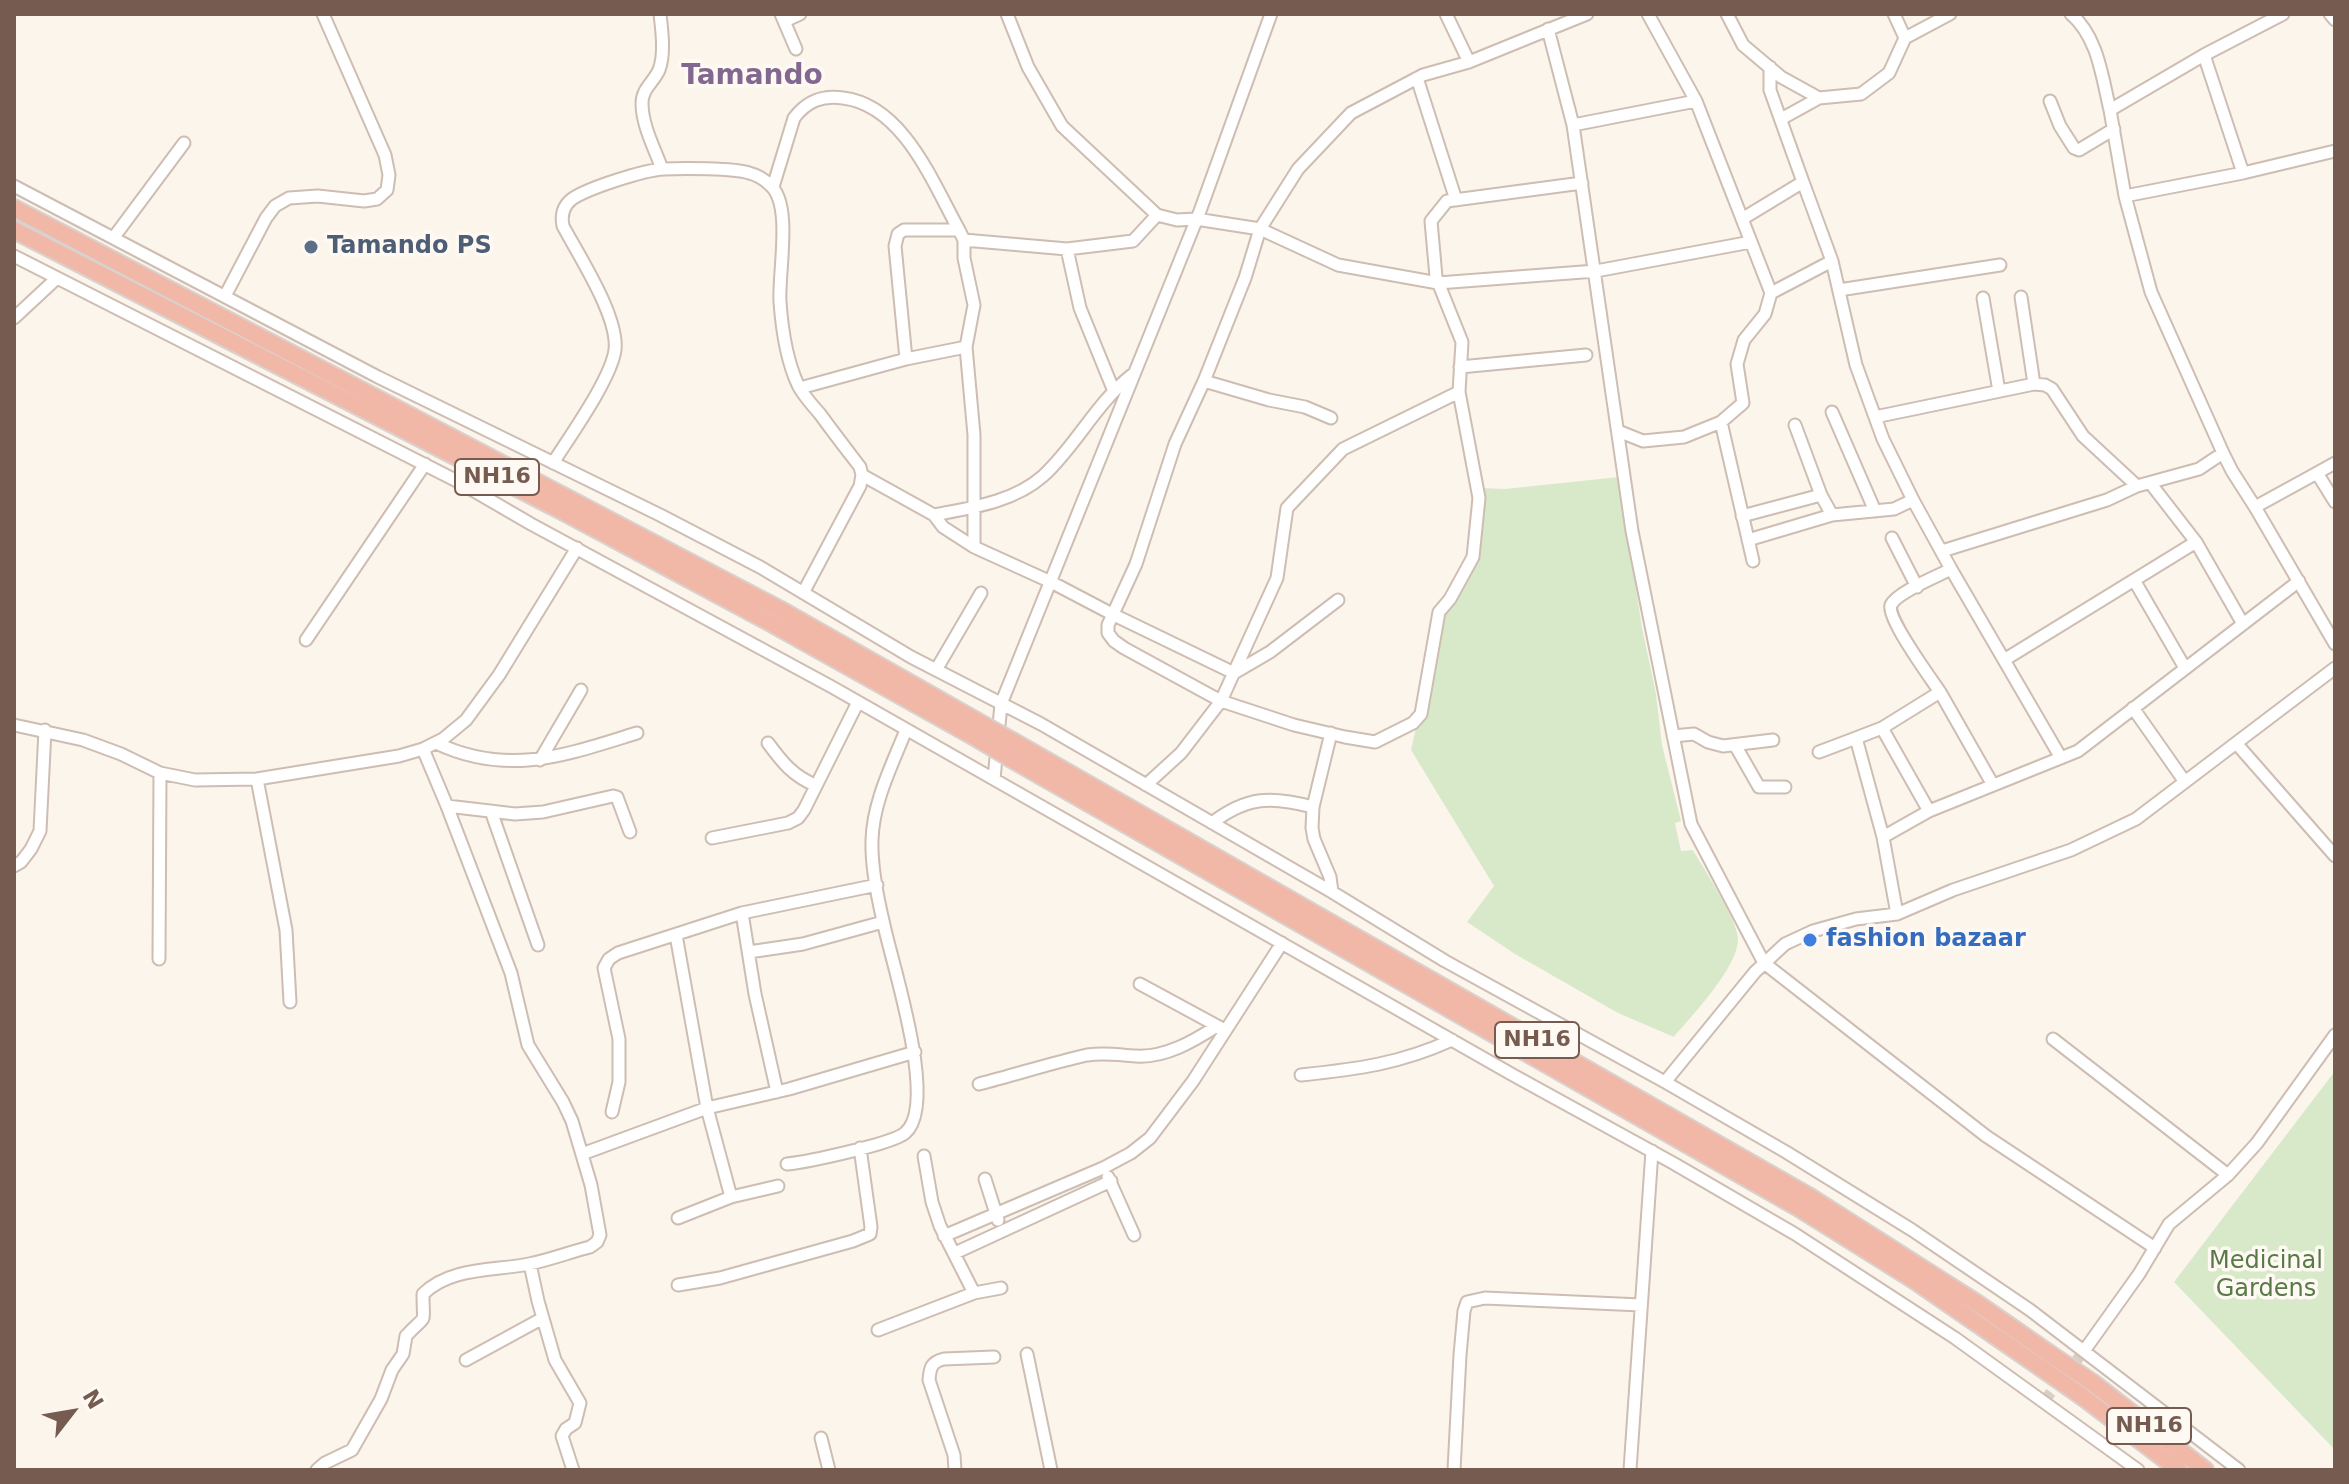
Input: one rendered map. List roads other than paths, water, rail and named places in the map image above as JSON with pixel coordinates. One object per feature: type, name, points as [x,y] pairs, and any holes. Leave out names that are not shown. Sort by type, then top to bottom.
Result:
[{"type":"highway","name":"NH16","points":[[14,208],[754,595],[1011,750],[1799,1208],[2045,1360],[2205,1470]]},
{"type":"highway","name":"NH16","points":[[14,230],[552,505],[976,729]]},
{"type":"highway","name":"NH16","points":[[2088,1390],[2179,1470]]},
{"type":"street","points":[[225,296],[275,206],[289,198],[318,196],[364,201],[377,199],[387,190],[389,175],[385,155],[323,14]]},
{"type":"street","points":[[660,14],[659,69],[644,91],[642,101],[649,134],[662,169]]},
{"type":"street","points":[[796,49],[783,17],[800,14]]},
{"type":"street","points":[[1007,14],[1028,67],[1062,126],[1157,215],[1260,229],[1338,265],[1438,283],[1596,271],[1751,242]]},
{"type":"street","points":[[994,779],[1001,704],[1196,219],[1271,14]]},
{"type":"street","points":[[1446,14],[1469,62]]},
{"type":"street","points":[[1582,183],[1447,201],[1431,221],[1438,283],[1462,342],[1459,392],[1479,498],[1473,557],[1450,599],[1439,612],[1421,714],[1413,723],[1375,742],[1294,725],[1221,701],[1114,641],[1108,633],[1108,625],[1136,564],[1175,444],[1245,278],[1260,229],[1298,169],[1351,113],[1417,78],[1469,62],[1587,14]]},
{"type":"street","points":[[1618,431],[1643,441],[1684,437],[1721,422],[1743,403],[1737,364],[1744,340],[1765,314],[1771,293],[1696,101],[1648,14]]},
{"type":"street","points":[[1727,14],[1743,45],[1781,77],[1819,98]]},
{"type":"street","points":[[1894,14],[1905,38]]},
{"type":"street","points":[[1781,119],[1819,98],[1861,94],[1889,73],[1905,38],[1937,17],[1950,14]]},
{"type":"street","points":[[2071,14],[2079,21],[2094,46],[2114,129],[2125,196],[2151,292],[2232,471],[2335,644]]},
{"type":"street","points":[[2330,14],[2335,20]]},
{"type":"street","points":[[2110,110],[2280,15]]},
{"type":"street","points":[[1548,29],[1573,125],[1632,531],[1691,824],[1764,963],[1986,1136],[2155,1248]]},
{"type":"street","points":[[2204,55],[2243,173]]},
{"type":"street","points":[[1770,67],[1770,90],[1832,261],[1856,365],[1875,417],[1913,500],[2061,758]]},
{"type":"street","points":[[1417,78],[1456,200]]},
{"type":"street","points":[[773,187],[794,118],[812,101],[828,96],[856,99],[893,123],[916,152],[962,235],[974,305],[966,347],[974,435],[974,547]]},
{"type":"street","points":[[1573,125],[1696,101]]},
{"type":"street","points":[[2050,101],[2060,126],[2074,148],[2079,150],[2114,129]]},
{"type":"street","points":[[114,237],[184,143]]},
{"type":"street","points":[[2125,196],[2335,151]]},
{"type":"street","points":[[553,463],[609,371],[615,347],[614,331],[606,308],[563,226],[561,216],[566,206],[573,199],[632,176],[662,169],[747,172],[761,177],[773,187],[781,200],[780,299],[790,365],[800,388],[860,467],[862,475],[860,486],[803,593]]},
{"type":"street","points":[[1742,219],[1803,182]]},
{"type":"street","points":[[14,186],[378,377],[760,567],[936,670],[1041,724],[1445,961],[1665,1082],[1912,1230],[2030,1310],[2239,1470]]},
{"type":"street","points":[[906,359],[895,246],[898,234],[904,230],[1067,249],[1133,241],[1157,215]]},
{"type":"street","points":[[1067,249],[1080,308],[1113,389]]},
{"type":"street","points":[[14,256],[425,464],[858,702],[1652,1151],[1795,1234],[1955,1338],[2138,1470]]},
{"type":"street","points":[[1771,293],[1832,261]]},
{"type":"street","points":[[1839,290],[2000,265]]},
{"type":"street","points":[[14,318],[57,278]]},
{"type":"street","points":[[2021,297],[2034,384]]},
{"type":"street","points":[[1983,298],[1999,391]]},
{"type":"street","points":[[800,388],[906,359],[966,347]]},
{"type":"street","points":[[1460,367],[1586,355]]},
{"type":"street","points":[[934,515],[975,507],[1026,488],[1043,476],[1113,389],[1132,375]]},
{"type":"street","points":[[1204,381],[1305,407],[1331,418]]},
{"type":"street","points":[[1875,417],[2034,384],[2045,385],[2052,389],[2083,436],[2137,486]]},
{"type":"street","points":[[1146,785],[1181,753],[1221,701],[1277,578],[1287,508],[1343,449],[1459,392]]},
{"type":"street","points":[[1832,412],[1875,511]]},
{"type":"street","points":[[1721,422],[1753,561]]},
{"type":"street","points":[[1795,425],[1821,495],[1832,515]]},
{"type":"street","points":[[1942,551],[2107,500],[2137,486],[2199,469],[2223,453]]},
{"type":"street","points":[[2255,507],[2335,463]]},
{"type":"street","points":[[306,640],[425,464]]},
{"type":"street","points":[[2317,473],[2335,502]]},
{"type":"street","points":[[862,475],[934,515],[943,527],[974,547],[1234,673]]},
{"type":"street","points":[[2151,484],[2196,542],[2243,624]]},
{"type":"street","points":[[1742,516],[1821,495]]},
{"type":"street","points":[[1748,540],[1832,515],[1894,509],[1913,500]]},
{"type":"street","points":[[1892,538],[1917,587]]},
{"type":"street","points":[[2004,660],[2196,542]]},
{"type":"street","points":[[14,725],[83,740],[160,773],[195,780],[257,779],[399,756],[423,749],[466,720],[499,675],[577,548]]},
{"type":"street","points":[[1951,569],[1892,603],[1890,612],[1993,785]]},
{"type":"street","points":[[2134,580],[2185,668]]},
{"type":"street","points":[[1883,837],[1929,811],[2078,751],[2299,581]]},
{"type":"street","points":[[936,670],[981,593]]},
{"type":"street","points":[[1234,673],[1270,652],[1338,600]]},
{"type":"street","points":[[1665,1082],[1764,963],[1785,944],[1813,931],[1856,919],[1897,914],[1953,890],[2071,850],[2136,819],[2335,668]]},
{"type":"street","points":[[540,760],[581,690]]},
{"type":"street","points":[[1819,752],[1882,728],[1940,692]]},
{"type":"street","points":[[712,838],[788,823],[798,818],[858,702]]},
{"type":"street","points":[[2133,708],[2185,782]]},
{"type":"street","points":[[1882,728],[1929,811]]},
{"type":"street","points":[[14,866],[31,849],[40,831],[45,730]]},
{"type":"street","points":[[787,1164],[860,1148],[906,1132],[912,1122],[917,1100],[915,1052],[883,922],[872,843],[873,821],[883,787],[906,730]]},
{"type":"street","points":[[436,743],[455,752],[489,759],[540,760],[637,733]]},
{"type":"street","points":[[1331,733],[1313,807],[1312,828],[1332,892]]},
{"type":"street","points":[[1673,736],[1691,734],[1715,745],[1773,740]]},
{"type":"street","points":[[1856,738],[1883,837],[1897,914]]},
{"type":"street","points":[[768,743],[785,766],[799,778],[815,785]]},
{"type":"street","points":[[2236,743],[2335,856]]},
{"type":"street","points":[[1735,745],[1759,787],[1785,787]]},
{"type":"street","points":[[317,1470],[352,1450],[403,1354],[406,1336],[425,1317],[423,1294],[434,1283],[473,1271],[530,1264],[590,1247],[600,1235],[582,1154],[563,1102],[528,1045],[511,973],[423,749]]},
{"type":"street","points":[[159,959],[160,773]]},
{"type":"street","points":[[257,779],[286,930],[290,1002]]},
{"type":"street","points":[[447,806],[515,814],[543,812],[613,796],[620,802],[630,832]]},
{"type":"street","points":[[1212,823],[1225,813],[1258,800],[1290,801],[1313,807]]},
{"type":"street","points":[[491,811],[538,945]]},
{"type":"street","points":[[612,1112],[619,1082],[619,1039],[604,968],[609,959],[618,953],[742,913],[877,885]]},
{"type":"street","points":[[742,913],[755,994],[777,1092]]},
{"type":"street","points":[[749,952],[803,944],[883,922]]},
{"type":"street","points":[[676,935],[707,1108],[731,1197]]},
{"type":"street","points":[[944,1236],[1103,1168],[1131,1153],[1150,1138],[1193,1081],[1222,1028],[1282,943]]},
{"type":"street","points":[[1140,984],[1222,1028]]},
{"type":"street","points":[[979,1084],[1086,1056],[1110,1052],[1151,1055],[1222,1028]]},
{"type":"street","points":[[2084,1351],[2139,1274],[2169,1224],[2228,1175],[2257,1143],[2335,1035]]},
{"type":"street","points":[[2053,1039],[2228,1175]]},
{"type":"street","points":[[1301,1075],[1365,1068],[1427,1051],[1452,1040]]},
{"type":"street","points":[[582,1154],[707,1108],[777,1092],[915,1052]]},
{"type":"street","points":[[678,1285],[720,1278],[870,1234],[860,1148]]},
{"type":"street","points":[[1630,1470],[1652,1151]]},
{"type":"street","points":[[924,1156],[932,1202],[944,1236],[974,1293]]},
{"type":"street","points":[[1103,1168],[1134,1235]]},
{"type":"street","points":[[985,1179],[1003,1230]]},
{"type":"street","points":[[955,1253],[1111,1181]]},
{"type":"street","points":[[678,1218],[731,1197],[778,1186]]},
{"type":"street","points":[[530,1264],[555,1360],[580,1403],[575,1423],[562,1436],[573,1470]]},
{"type":"street","points":[[878,1330],[974,1293],[1001,1288]]},
{"type":"street","points":[[1454,1470],[1460,1355],[1467,1302],[1485,1298],[1641,1305]]},
{"type":"street","points":[[466,1360],[543,1318]]},
{"type":"street","points":[[1027,1354],[1051,1470]]},
{"type":"street","points":[[955,1470],[954,1455],[929,1380],[929,1368],[936,1361],[944,1359],[994,1357]]},
{"type":"street","points":[[821,1438],[829,1470]]},
{"type":"tunnel","points":[[2044,1401],[2084,1351]]},
{"type":"place","name":"Tamando PS","points":[[311,247]]},
{"type":"place","name":"fashion bazaar","points":[[1810,940]]},
{"type":"district","name":"Tamando","points":[[752,77]]},
{"type":"park label","name":"Medicinal Gardens","points":[[2266,1276]]}]
